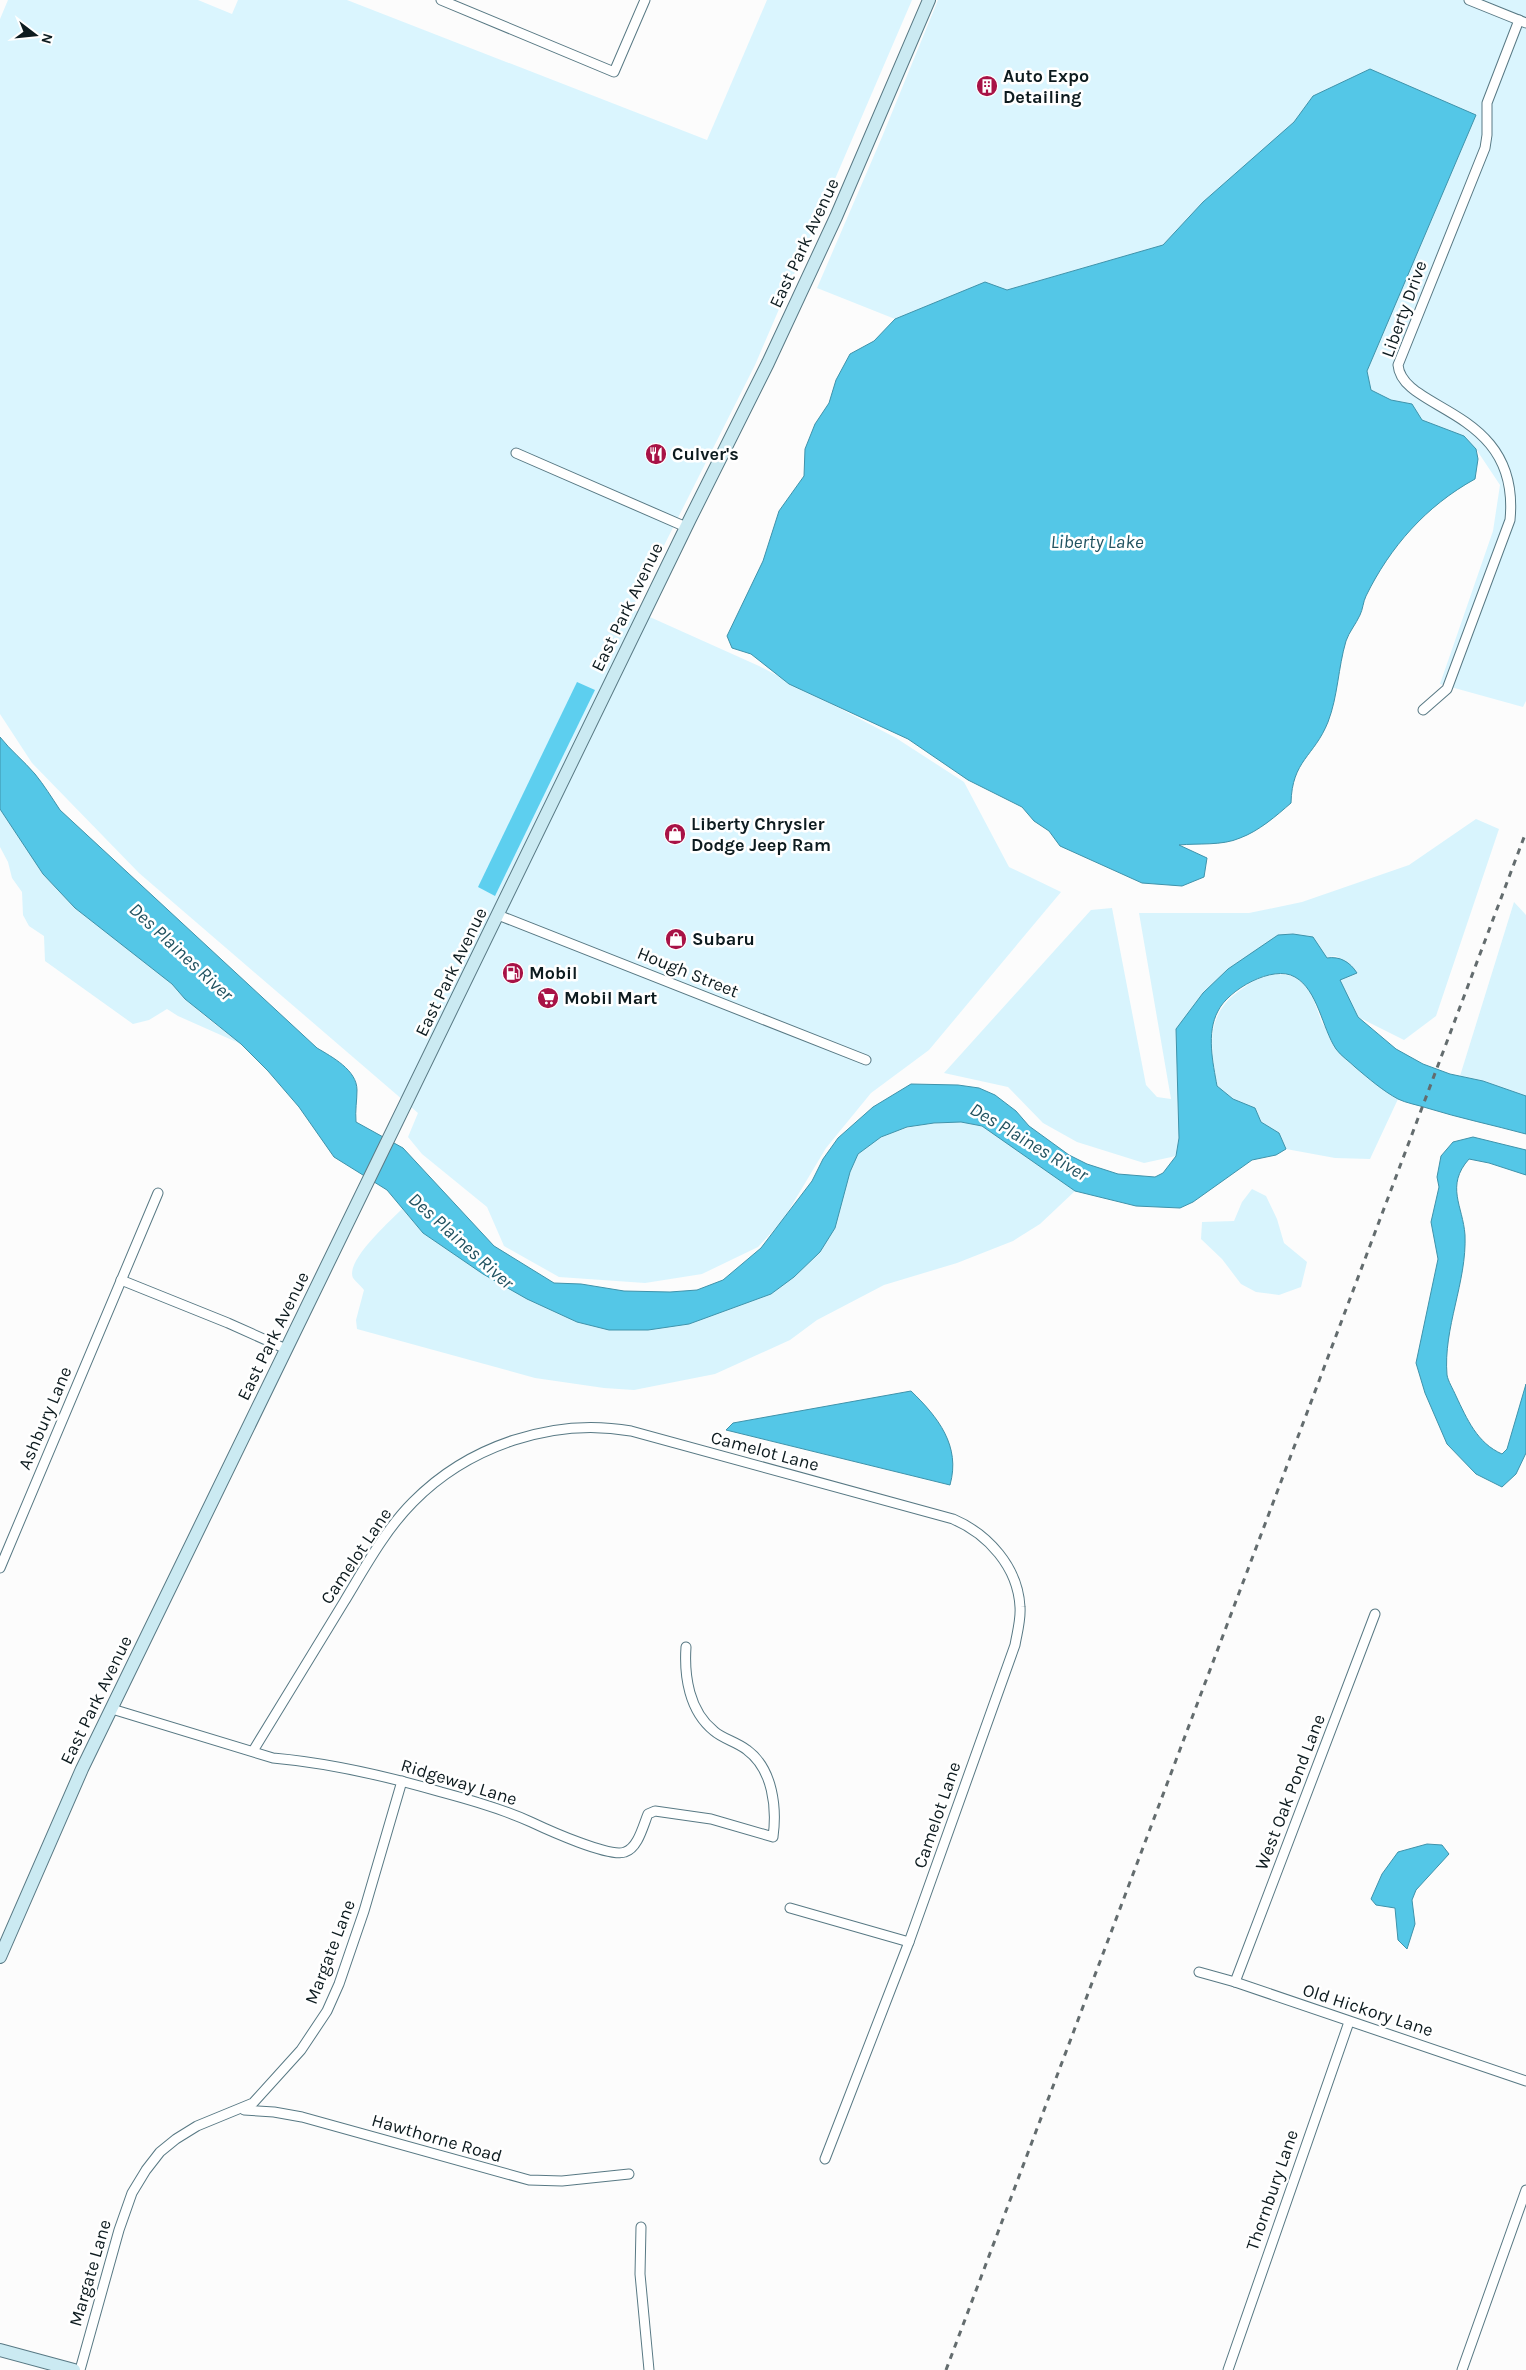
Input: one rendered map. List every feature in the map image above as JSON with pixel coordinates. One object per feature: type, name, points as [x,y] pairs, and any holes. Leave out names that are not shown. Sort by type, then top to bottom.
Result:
[{"type":"main road","name":"East Park Avenue","points":[[0,1958],[46,1848],[112,1709],[686,527],[768,363],[836,217],[929,0]]},
{"type":"main road","points":[[0,2350],[74,2370]]},
{"type":"street","points":[[442,0],[614,72],[645,0]]},
{"type":"street","points":[[1469,0],[1523,21]]},
{"type":"street","name":"Liberty Drive","points":[[1423,710],[1447,689],[1510,520],[1512,503],[1509,484],[1495,450],[1468,423],[1408,385],[1399,374],[1398,365],[1482,155],[1487,135],[1487,103],[1523,21]]},
{"type":"street","points":[[516,452],[686,527]]},
{"type":"street","name":"Hough Street","points":[[498,915],[866,1060]]},
{"type":"street","name":"Ashbury Lane","points":[[0,1568],[158,1193]]},
{"type":"street","points":[[121,1280],[228,1322],[286,1349]]},
{"type":"street","name":"Camelot Lane","points":[[253,1751],[374,1552],[412,1502],[455,1467],[486,1450],[522,1438],[550,1430],[611,1427],[632,1431],[953,1519],[970,1526],[987,1540],[1002,1557],[1016,1589],[1020,1606],[1015,1645],[909,1942],[825,2159]]},
{"type":"street","name":"West Oak Pond Lane","points":[[1236,1982],[1375,1614]]},
{"type":"street","name":"Ridgeway Lane","points":[[112,1709],[273,1758],[299,1760],[402,1781],[469,1800],[524,1819],[562,1836],[613,1853],[624,1853],[634,1846],[648,1814],[655,1811],[711,1819],[773,1837],[775,1822],[768,1778],[759,1760],[734,1740],[714,1731],[694,1705],[685,1669],[686,1647]]},
{"type":"street","name":"Margate Lane","points":[[80,2370],[119,2230],[132,2193],[160,2152],[197,2126],[253,2103],[302,2050],[327,2011],[339,1984],[364,1911],[402,1781]]},
{"type":"street","points":[[790,1908],[909,1942]]},
{"type":"street","name":"Old Hickory Lane","points":[[1199,1972],[1236,1982],[1526,2081]]},
{"type":"street","name":"Thornbury Lane","points":[[1228,2370],[1349,2022]]},
{"type":"street","name":"Hawthorne Road","points":[[237,2111],[251,2110],[302,2117],[529,2180],[562,2182],[628,2174]]},
{"type":"street","points":[[1462,2370],[1524,2205],[1526,2190]]},
{"type":"street","points":[[641,2227],[640,2274],[649,2370]]},
{"type":"shaded area","points":[[8,0],[198,0],[232,14],[238,0],[347,0],[707,140],[767,0],[912,0],[755,365],[632,609],[759,666],[896,738],[964,782],[1009,867],[1061,892],[929,1050],[871,1093],[826,1148],[783,1220],[758,1247],[702,1274],[645,1283],[559,1277],[504,1246],[487,1207],[422,1154],[408,1137],[418,1113],[139,873],[32,763],[0,714],[0,19]]},
{"type":"shaded area","points":[[938,0],[1526,0],[1526,701],[1523,707],[1440,684],[1493,531],[1500,485],[1476,449],[1464,436],[1422,420],[1412,404],[1391,401],[1371,390],[1367,371],[1476,115],[1313,96],[1294,122],[1203,202],[1163,245],[1006,290],[985,282],[895,319],[817,288]]},
{"type":"shaded area","points":[[577,682],[595,690],[495,896],[478,887]]},
{"type":"shaded area","points":[[0,809],[43,874],[75,908],[172,984],[196,1009],[241,1044],[178,1016],[167,1009],[149,1020],[133,1024],[45,961],[44,936],[29,926],[23,915],[22,892],[12,878],[8,862],[0,847]]},
{"type":"shaded area","points":[[1476,819],[1499,829],[1436,1016],[1404,1040],[1358,1017],[1340,982],[1340,979],[1357,973],[1336,956],[1228,969],[1179,1138],[1176,1156],[1144,1163],[1077,1142],[1043,1123],[1008,1087],[944,1073],[1091,910],[1112,908],[1146,1085],[1157,1097],[1171,1099],[1139,913],[1249,913],[1302,902],[1409,865]]},
{"type":"shaded area","points":[[1514,902],[1526,915],[1526,1096],[1483,1081],[1460,1076]]},
{"type":"shaded area","points":[[1277,974],[1294,976],[1306,986],[1312,995],[1322,1023],[1365,1075],[1398,1099],[1370,1159],[1335,1158],[1286,1149],[1279,1133],[1261,1122],[1255,1109],[1233,1099],[1217,1086],[1212,1046],[1215,1022],[1220,1011],[1228,1001],[1249,984],[1261,977]]},
{"type":"shaded area","points":[[961,1122],[982,1126],[1075,1191],[1040,1224],[1013,1241],[957,1263],[884,1285],[817,1320],[790,1340],[715,1374],[634,1390],[604,1388],[535,1378],[357,1329],[356,1320],[364,1290],[353,1278],[352,1271],[362,1252],[370,1242],[402,1209],[423,1233],[483,1274],[648,1330],[835,1228],[849,1171],[857,1155],[869,1145],[890,1134],[913,1127]]},
{"type":"shaded area","points":[[1252,1189],[1266,1196],[1277,1219],[1284,1243],[1307,1262],[1301,1287],[1279,1295],[1256,1292],[1241,1284],[1222,1259],[1201,1239],[1202,1222],[1234,1221],[1242,1202]]},
{"type":"water","name":"Liberty Lake","points":[[1370,69],[1476,115],[1367,371],[1371,390],[1391,400],[1412,404],[1422,420],[1464,436],[1476,449],[1478,459],[1475,479],[1441,502],[1411,529],[1386,561],[1365,598],[1360,615],[1346,641],[1334,702],[1328,722],[1299,768],[1292,789],[1291,803],[1261,827],[1233,841],[1179,845],[1207,858],[1204,877],[1182,886],[1142,883],[1060,846],[1049,831],[1034,821],[1022,807],[968,780],[908,739],[789,684],[751,654],[732,648],[727,636],[763,561],[779,511],[804,476],[805,449],[815,424],[829,403],[836,380],[850,354],[874,341],[895,319],[985,282],[1007,290],[1163,245],[1203,202],[1294,122],[1313,96]]},
{"type":"water","name":"Des Plaines River","points":[[0,737],[35,774],[60,810],[317,1048],[348,1070],[356,1083],[356,1122],[403,1148],[494,1246],[554,1283],[581,1284],[624,1291],[670,1292],[697,1290],[723,1280],[761,1248],[812,1181],[823,1159],[838,1138],[873,1107],[911,1084],[958,1085],[979,1088],[995,1095],[1016,1111],[1029,1126],[1069,1155],[1087,1164],[1118,1174],[1155,1177],[1163,1173],[1176,1156],[1179,1138],[1176,1029],[1203,993],[1228,969],[1278,935],[1293,934],[1313,937],[1327,958],[1340,959],[1351,966],[1357,973],[1340,980],[1358,1017],[1396,1049],[1423,1064],[1450,1074],[1483,1081],[1526,1096],[1526,1134],[1439,1112],[1392,1096],[1338,1052],[1314,1000],[1303,983],[1295,977],[1286,974],[1275,974],[1252,981],[1231,995],[1223,1003],[1214,1020],[1211,1038],[1217,1086],[1233,1099],[1255,1108],[1261,1122],[1279,1133],[1286,1149],[1276,1155],[1252,1160],[1193,1202],[1180,1208],[1136,1206],[1075,1191],[982,1126],[961,1122],[907,1127],[881,1137],[858,1154],[850,1172],[835,1228],[820,1252],[794,1277],[771,1294],[689,1324],[648,1330],[609,1330],[577,1322],[527,1299],[483,1274],[423,1233],[387,1190],[334,1157],[299,1107],[268,1071],[241,1044],[185,999],[172,984],[75,908],[43,874],[0,809]]},
{"type":"water","points":[[1473,1137],[1526,1150],[1526,1175],[1489,1163],[1469,1159],[1458,1178],[1457,1187],[1457,1196],[1464,1225],[1465,1253],[1448,1340],[1447,1375],[1474,1430],[1486,1444],[1502,1454],[1507,1449],[1526,1384],[1526,1453],[1516,1474],[1502,1487],[1476,1474],[1447,1444],[1425,1393],[1416,1363],[1438,1259],[1431,1222],[1439,1187],[1437,1177],[1441,1156],[1453,1142]]},
{"type":"water","points":[[911,1391],[938,1422],[950,1445],[953,1471],[950,1485],[726,1430],[733,1423]]},
{"type":"water","points":[[1427,1844],[1442,1845],[1449,1854],[1416,1890],[1412,1900],[1415,1924],[1407,1949],[1398,1940],[1395,1908],[1376,1905],[1371,1899],[1382,1874],[1398,1852]]},
{"type":"railway","points":[[946,2370],[1526,832]]},
{"type":"place","name":"Auto Expo Detailing","points":[[987,86]]},
{"type":"place","name":"Culver's","points":[[656,454]]},
{"type":"place","name":"Liberty Chrysler Dodge Jeep Ram","points":[[675,834]]},
{"type":"place","name":"Subaru","points":[[676,939]]},
{"type":"place","name":"Mobil","points":[[513,973]]},
{"type":"place","name":"Mobil Mart","points":[[548,998]]}]
